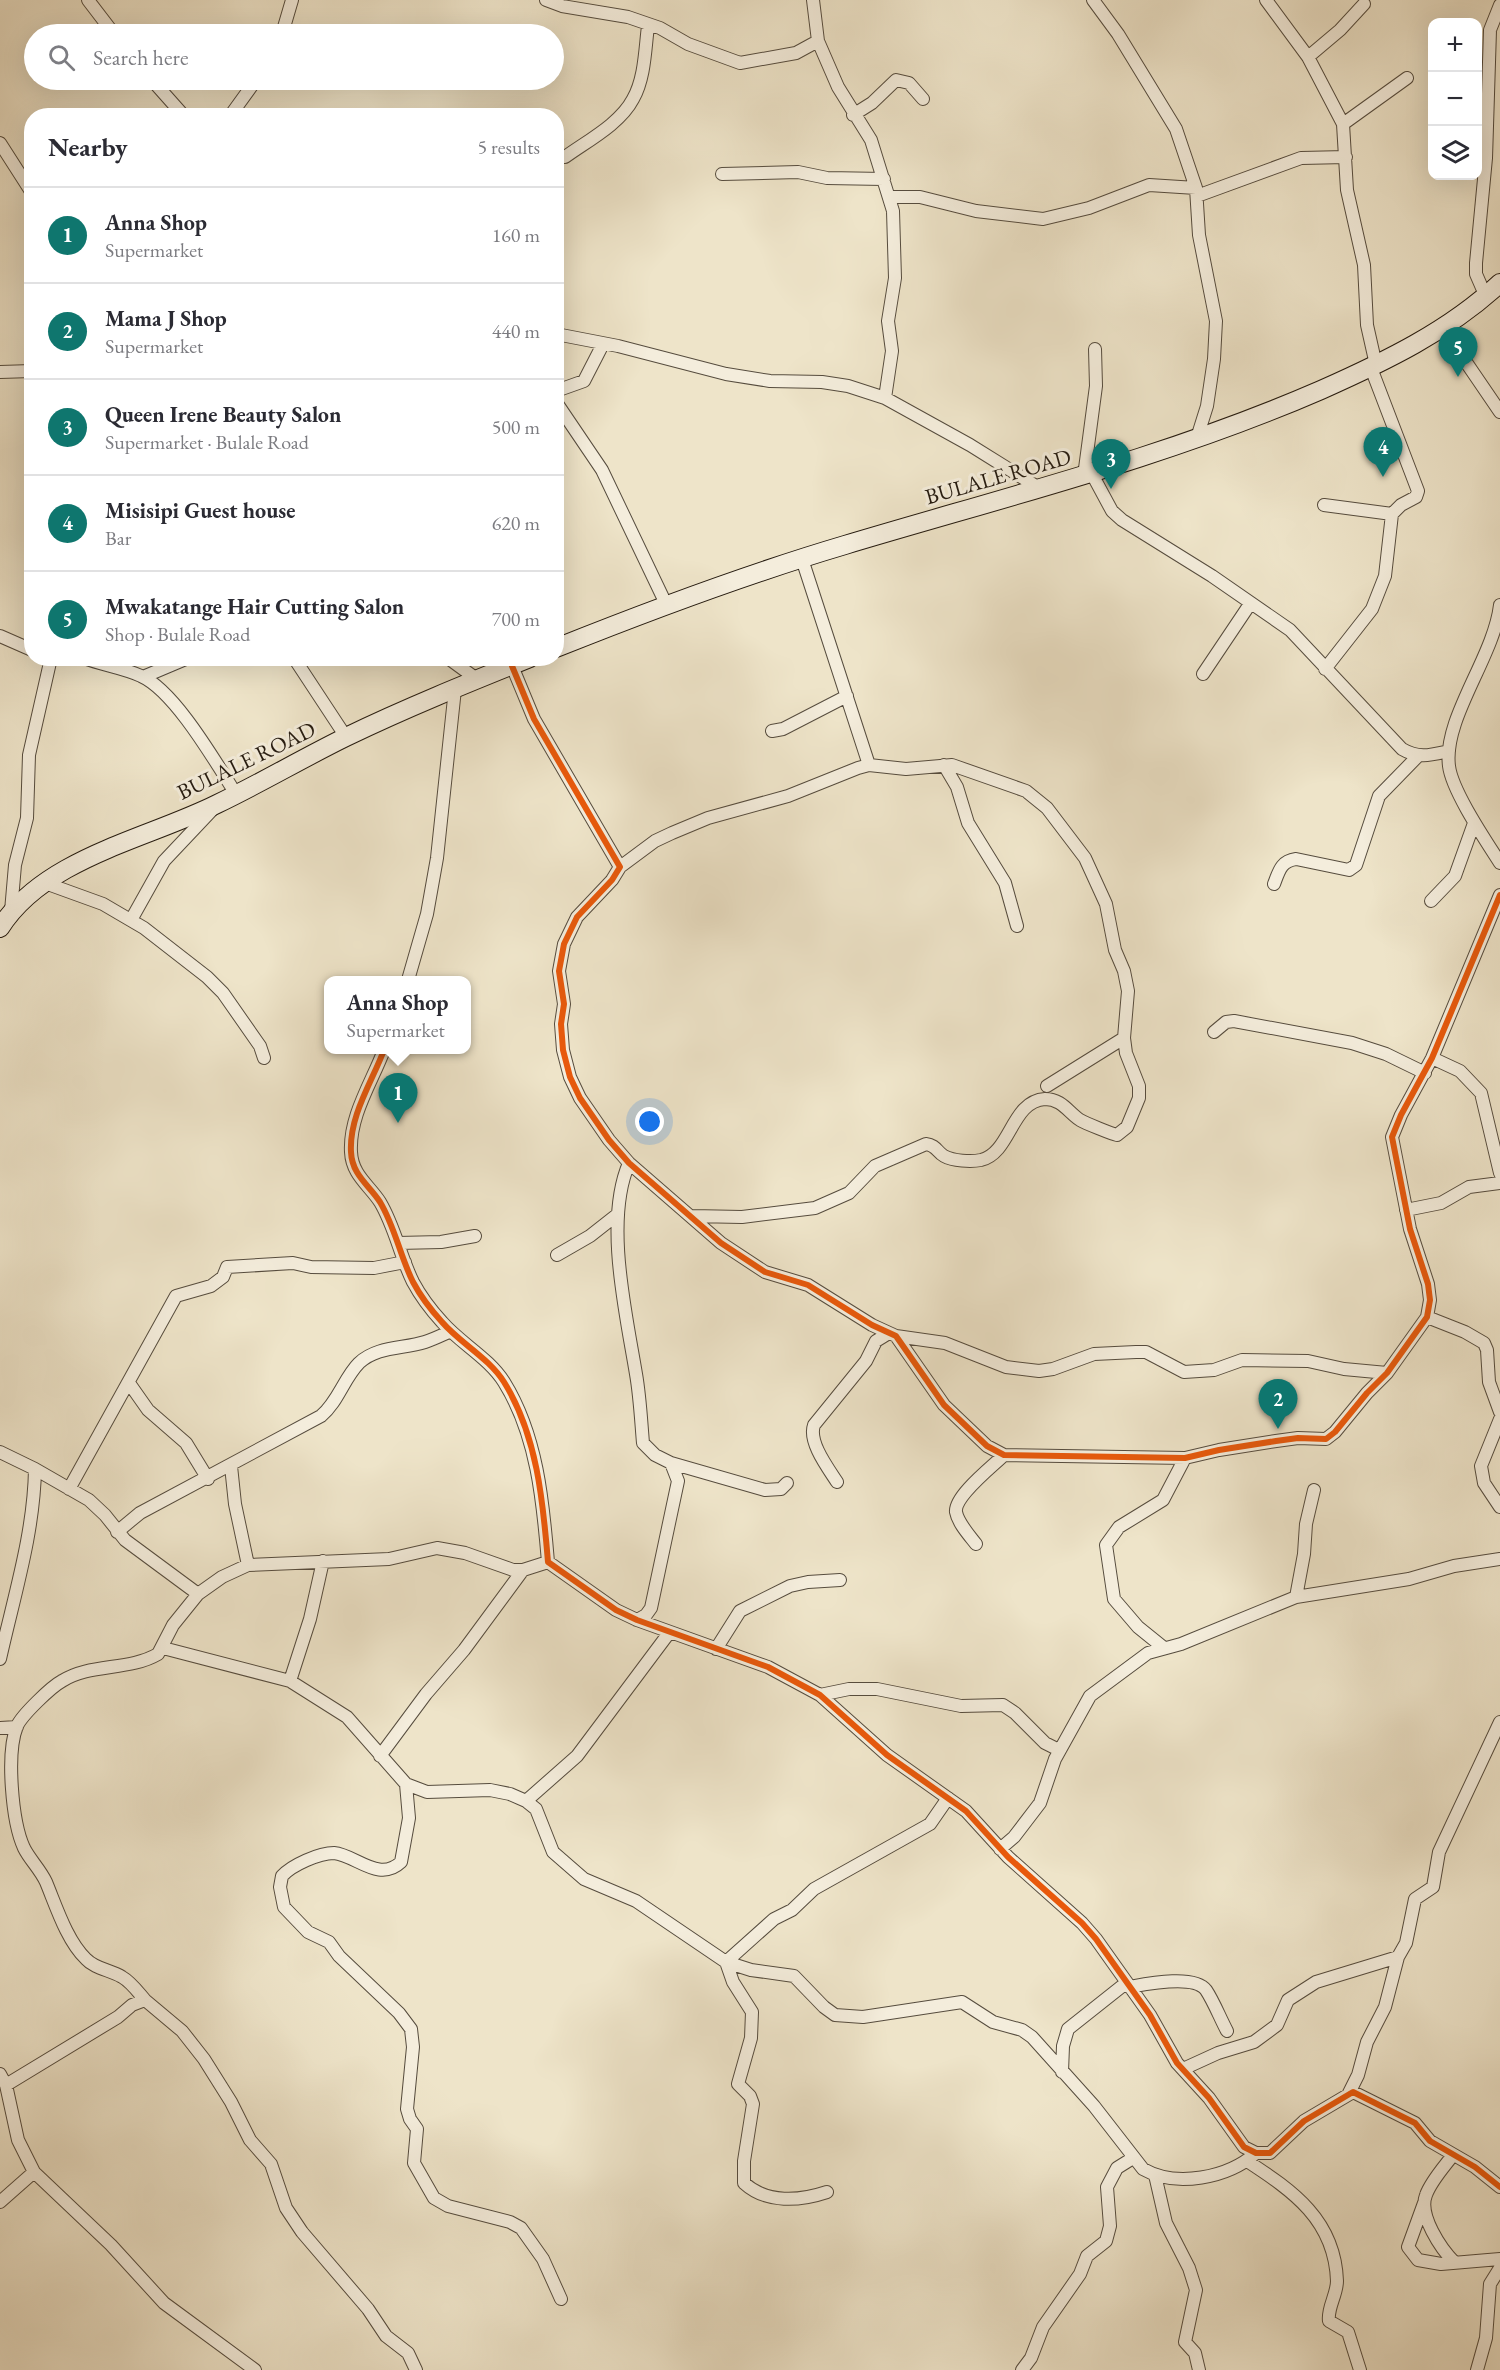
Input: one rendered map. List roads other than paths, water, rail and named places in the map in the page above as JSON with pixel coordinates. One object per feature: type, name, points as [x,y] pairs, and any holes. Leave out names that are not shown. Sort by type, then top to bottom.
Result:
[{"type":"street","points":[[88,0],[106,24]]},
{"type":"street","points":[[285,24],[292,0]]},
{"type":"street","points":[[546,0],[579,10],[628,17],[648,26],[660,28],[688,44],[740,63],[796,53],[818,41]]},
{"type":"street","points":[[813,0],[818,41],[853,115],[870,140],[891,197],[896,245],[888,321],[892,351],[885,398]]},
{"type":"street","points":[[1093,0],[1118,34],[1176,129],[1196,192],[1199,235],[1216,321],[1214,358],[1207,406],[1196,441]]},
{"type":"street","points":[[1266,0],[1308,57],[1343,123],[1347,190],[1364,265],[1367,325],[1373,367],[1418,492],[1416,497],[1392,514],[1385,576],[1372,609],[1325,669]]},
{"type":"street","points":[[1308,57],[1340,30],[1364,4]]},
{"type":"street","points":[[1486,297],[1476,274],[1476,263],[1486,158],[1490,30],[1500,5]]},
{"type":"street","points":[[566,157],[613,122],[632,102],[642,69],[648,26]]},
{"type":"street","points":[[1343,123],[1407,78]]},
{"type":"street","points":[[853,115],[872,104],[896,80],[909,83],[923,99]]},
{"type":"street","points":[[161,90],[177,108]]},
{"type":"street","points":[[236,108],[249,90]]},
{"type":"street","points":[[0,143],[24,180]]},
{"type":"street","points":[[891,197],[920,197],[987,213],[1043,219],[1089,208],[1149,185],[1196,192],[1300,158],[1346,157]]},
{"type":"street","points":[[722,174],[798,172],[827,178],[884,179]]},
{"type":"street","name":"BULALE ROAD","points":[[564,645],[666,604],[802,559],[1039,488],[1088,476],[1196,441],[1271,412],[1373,367],[1442,327],[1486,297],[1500,283]]},
{"type":"street","points":[[1442,327],[1500,412]]},
{"type":"street","points":[[564,336],[726,374],[770,381],[831,383],[885,398],[969,445],[1039,488]]},
{"type":"street","points":[[564,388],[584,381],[603,344]]},
{"type":"street","points":[[1095,349],[1096,386],[1088,476],[1112,511],[1122,520],[1268,614],[1302,640],[1325,669],[1402,749],[1418,756],[1449,751]]},
{"type":"street","points":[[0,372],[24,371]]},
{"type":"street","points":[[564,414],[602,470],[666,604]]},
{"type":"street","points":[[1324,505],[1392,514]]},
{"type":"street","points":[[802,559],[869,765]]},
{"type":"street","points":[[1203,674],[1250,604]]},
{"type":"street","points":[[1500,605],[1496,630],[1461,712],[1449,751],[1449,768],[1474,823],[1500,863]]},
{"type":"street","points":[[0,636],[24,646]]},
{"type":"street","points":[[8,903],[27,818],[29,755],[49,666]]},
{"type":"street","points":[[109,666],[143,677],[162,693],[195,732],[236,794]]},
{"type":"street","points":[[143,677],[169,666]]},
{"type":"street","points":[[299,666],[346,737]]},
{"type":"street","points":[[459,666],[478,680]]},
{"type":"street","points":[[512,666],[534,719],[620,867]]},
{"type":"street","name":"BULALE ROAD","points":[[0,928],[8,903],[86,860],[216,805],[346,737],[512,666]]},
{"type":"street","points":[[409,976],[426,914],[437,858],[455,689]]},
{"type":"street","points":[[771,730],[783,729],[847,696]]},
{"type":"street","points":[[1274,884],[1282,864],[1288,860],[1296,859],[1349,870],[1356,865],[1379,796],[1418,756]]},
{"type":"street","points":[[692,1216],[742,1217],[815,1208],[849,1193],[875,1166],[926,1144],[932,1144],[942,1155],[951,1159],[980,1160],[996,1150],[1029,1105],[1039,1100],[1056,1101],[1066,1106],[1078,1119],[1117,1135],[1127,1127],[1139,1098],[1139,1086],[1126,1053],[1124,1038],[1128,991],[1124,971],[1115,950],[1106,904],[1085,858],[1047,808],[1026,791],[986,778],[962,766],[906,768],[869,765],[788,796],[708,818],[655,841],[620,867],[612,880],[577,917],[564,944],[559,971],[564,1004],[561,1024],[563,1050],[570,1077],[609,1140],[628,1163],[721,1243],[765,1272],[808,1286],[893,1335],[945,1344],[1006,1367],[1039,1371],[1053,1369],[1094,1354],[1146,1352],[1184,1372],[1214,1370],[1242,1360],[1308,1361],[1344,1369],[1387,1373]]},
{"type":"street","points":[[944,765],[957,787],[968,822],[1005,883],[1017,926]]},
{"type":"street","points":[[130,920],[173,849],[197,828],[216,805]]},
{"type":"street","points":[[1431,901],[1455,876],[1474,823]]},
{"type":"street","points":[[45,883],[103,904],[144,928],[207,977],[223,993],[260,1046],[264,1058]]},
{"type":"street","points":[[893,1335],[944,1405],[987,1446],[1004,1455],[1185,1458],[1219,1450],[1298,1438],[1326,1439],[1335,1432],[1366,1393],[1387,1373],[1427,1317],[1430,1300],[1428,1284],[1406,1210],[1392,1137],[1401,1114],[1432,1058],[1500,895]]},
{"type":"street","points":[[1215,1032],[1226,1022],[1234,1022],[1352,1043],[1386,1054],[1425,1072]]},
{"type":"street","points":[[1047,1086],[1124,1038]]},
{"type":"street","points":[[382,1054],[356,1114],[351,1152],[355,1172],[381,1204],[405,1262],[425,1302],[451,1331],[502,1380],[518,1408],[546,1520],[548,1562]]},
{"type":"street","points":[[1432,1058],[1460,1071],[1481,1093],[1500,1173]]},
{"type":"street","points":[[628,1163],[622,1179],[617,1236],[643,1443],[655,1455],[671,1463],[765,1490],[781,1489],[787,1483]]},
{"type":"street","points":[[1406,1210],[1440,1203],[1469,1187],[1500,1183]]},
{"type":"street","points":[[557,1255],[590,1236],[618,1214]]},
{"type":"street","points":[[398,1243],[441,1242],[475,1236]]},
{"type":"street","points":[[69,1489],[173,1299],[180,1294],[211,1286],[223,1276],[227,1267],[293,1263],[310,1267],[374,1268],[405,1262]]},
{"type":"street","points":[[1427,1317],[1465,1332],[1484,1343],[1487,1350],[1489,1382],[1500,1412]]},
{"type":"street","points":[[837,1482],[812,1432],[814,1425],[829,1410],[866,1361],[876,1341],[876,1327]]},
{"type":"street","points":[[117,1532],[140,1513],[231,1467],[321,1416],[328,1410],[358,1364],[367,1357],[377,1352],[425,1342],[451,1331]]},
{"type":"street","points":[[876,1341],[893,1335]]},
{"type":"street","points":[[129,1383],[148,1410],[186,1443],[208,1479]]},
{"type":"street","points":[[1500,1419],[1481,1467],[1484,1483],[1500,1507]]},
{"type":"street","points":[[0,1452],[89,1500],[105,1515],[117,1532],[135,1548],[198,1594]]},
{"type":"street","points":[[976,1544],[956,1514],[956,1506],[965,1492],[1004,1455]]},
{"type":"street","points":[[1164,1647],[1138,1627],[1114,1599],[1106,1545],[1119,1527],[1163,1500],[1185,1458]]},
{"type":"street","points":[[637,1620],[646,1615],[651,1608],[673,1507],[678,1481],[671,1463]]},
{"type":"street","points":[[231,1467],[235,1504],[248,1565]]},
{"type":"street","points":[[0,1659],[24,1557],[34,1496],[35,1469]]},
{"type":"street","points":[[1296,1597],[1304,1554],[1306,1524],[1314,1490]]},
{"type":"street","points":[[416,2370],[408,2353],[386,2336],[368,2309],[302,2232],[286,2208],[271,2164],[250,2140],[231,2102],[204,2059],[182,2031],[145,2000],[125,1978],[84,1958],[56,1909],[42,1875],[24,1848],[13,1813],[12,1782],[17,1727],[60,1681],[72,1676],[150,1659],[163,1648],[173,1625],[198,1594],[222,1577],[248,1565],[404,1558],[437,1548],[465,1553],[513,1570],[523,1570],[548,1562]]},
{"type":"street","points":[[1000,1849],[1014,1837],[1040,1803],[1059,1750],[1090,1696],[1148,1653],[1181,1644],[1296,1597],[1409,1579],[1454,1566],[1500,1559]]},
{"type":"street","points":[[290,1681],[312,1609],[323,1562]]},
{"type":"street","points":[[548,1562],[616,1610],[669,1633],[768,1667],[834,1704],[887,1755],[966,1811],[1000,1849],[1082,1923],[1105,1951],[1150,2015],[1172,2056],[1209,2098],[1244,2147],[1296,2196],[1322,2226],[1337,2281],[1329,2321],[1348,2332],[1360,2370]]},
{"type":"street","points":[[380,1756],[426,1694],[464,1650],[523,1570]]},
{"type":"street","points":[[716,1649],[740,1611],[790,1586],[808,1582],[840,1580]]},
{"type":"street","points":[[526,1801],[577,1756],[669,1633]]},
{"type":"street","points":[[163,1648],[290,1681],[347,1716],[406,1784],[427,1792],[490,1790],[510,1794],[526,1801],[536,1809],[553,1852],[584,1879],[636,1901],[726,1962],[751,1970],[791,1974],[805,1985],[824,2007],[836,2015],[863,2017],[937,2004],[965,2002],[993,2022],[1026,2032],[1100,2113],[1143,2169],[1155,2175],[1180,2179],[1207,2176],[1252,2157],[1273,2151],[1304,2121],[1349,2093],[1358,2074],[1367,2042],[1385,2007],[1398,1957],[1406,1943],[1415,1899],[1433,1887],[1439,1852],[1500,1722]]},
{"type":"street","points":[[820,1695],[849,1689],[877,1689],[961,1706],[1003,1705],[1016,1713],[1045,1743],[1059,1750]]},
{"type":"street","points":[[0,1728],[17,1727]]},
{"type":"street","points":[[406,1784],[409,1818],[404,1854],[397,1866],[371,1868],[337,1854],[321,1855],[282,1876],[282,1903],[308,1932],[329,1942],[339,1956],[399,2013],[411,2029],[413,2047],[407,2109],[408,2116],[417,2128],[414,2163],[428,2190],[443,2204],[510,2222],[521,2228],[543,2259],[561,2299]]},
{"type":"street","points":[[726,1962],[774,1919],[792,1910],[814,1889],[930,1824],[948,1798]]},
{"type":"street","points":[[1183,2069],[1218,2053],[1254,2042],[1276,2025],[1288,2000],[1316,1982],[1398,1957]]},
{"type":"street","points":[[726,1962],[733,1982],[752,2012],[751,2038],[738,2084],[750,2096],[753,2104],[744,2161],[744,2183],[766,2196],[795,2200],[827,2192]]},
{"type":"street","points":[[1062,2072],[1063,2046],[1068,2029],[1128,1985],[1161,1982],[1194,1983],[1204,1988],[1227,2031]]},
{"type":"street","points":[[6,2085],[118,2017],[132,2004],[145,2000]]},
{"type":"street","points":[[0,2074],[6,2085],[18,2140],[34,2172],[111,2245],[164,2303],[255,2370]]},
{"type":"street","points":[[1349,2093],[1358,2094],[1415,2123],[1430,2141],[1475,2167],[1500,2187]]},
{"type":"street","points":[[1453,2155],[1428,2191],[1409,2237],[1408,2247],[1412,2256],[1427,2263],[1500,2259]]},
{"type":"street","points":[[1022,2370],[1031,2358],[1043,2327],[1080,2274],[1087,2256],[1106,2241],[1110,2226],[1107,2187],[1117,2168],[1133,2158]]},
{"type":"street","points":[[0,2202],[34,2172]]},
{"type":"street","points":[[1155,2175],[1166,2223],[1189,2268],[1195,2287],[1185,2342],[1195,2353],[1199,2370]]},
{"type":"street","points":[[1424,2203],[1437,2241],[1455,2263]]},
{"type":"street","points":[[1477,2370],[1486,2338],[1490,2284],[1500,2268]]},
{"type":"street","points":[[1031,2358],[1039,2370]]},
{"type":"place","name":"Mwakatange Hair Cutting Salon","points":[[1458,377]]},
{"type":"place","name":"Misisipi Guest house","points":[[1383,477]]},
{"type":"place","name":"Queen Irene Beauty Salon","points":[[1111,489]]},
{"type":"place","name":"Anna Shop","points":[[398,1123]]},
{"type":"place","name":"Mama J Shop","points":[[1278,1429]]}]
